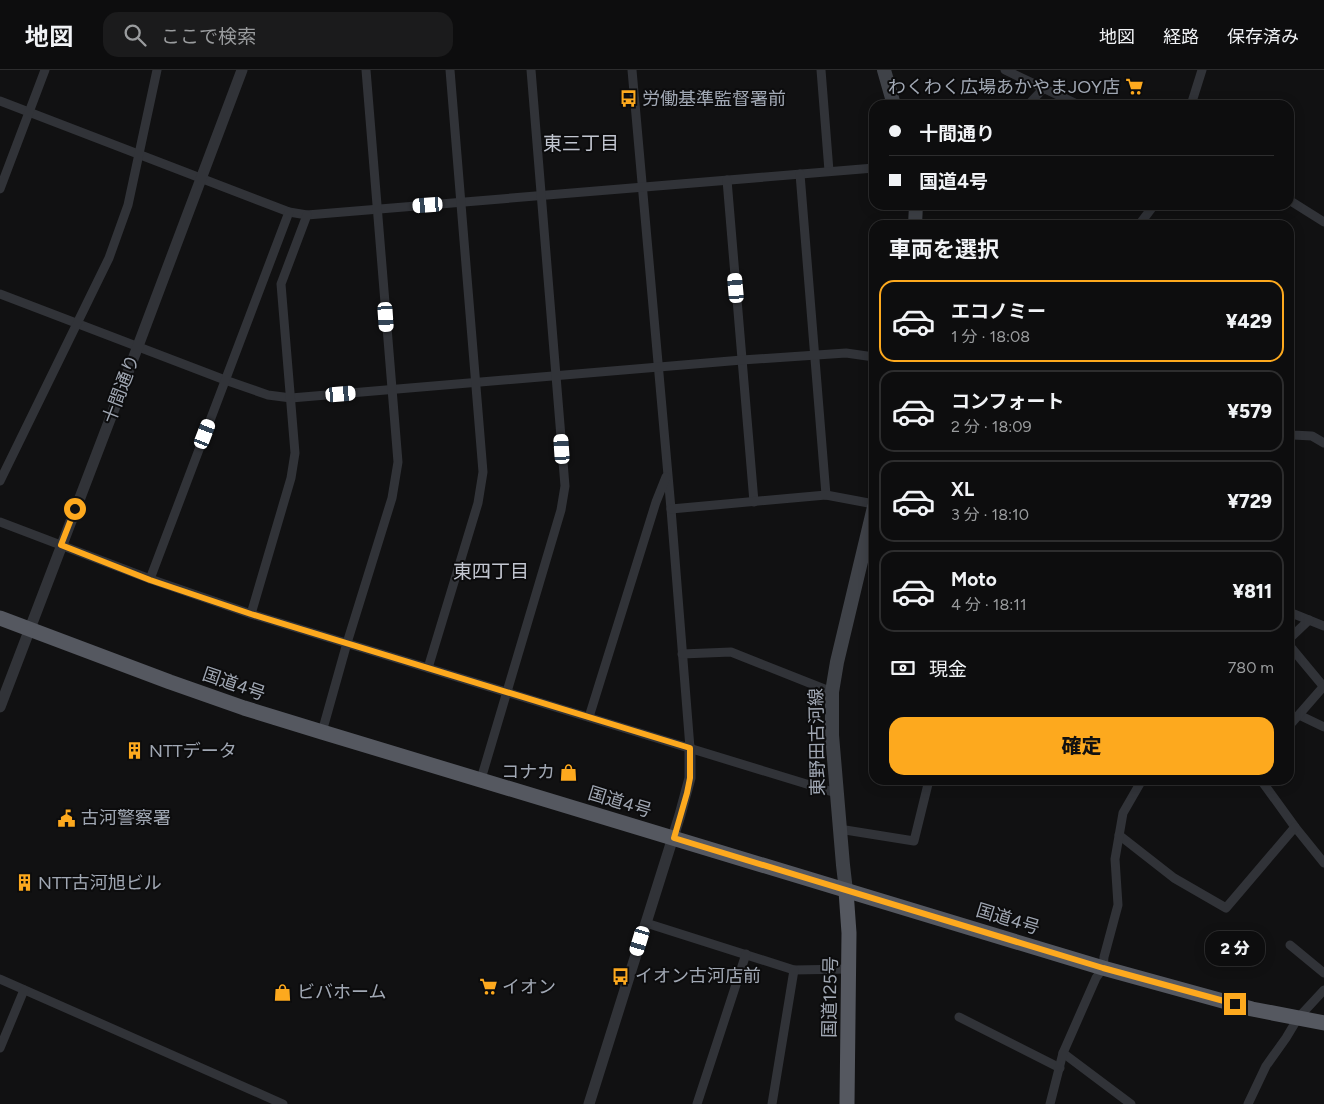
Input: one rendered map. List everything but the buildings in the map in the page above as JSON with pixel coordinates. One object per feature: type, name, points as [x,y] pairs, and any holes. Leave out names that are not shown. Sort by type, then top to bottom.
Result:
[{"type":"highway","name":"国道4号","points":[[0,618],[170,682],[244,708],[322,732],[1103,968],[1244,1006],[1324,1023]]},
{"type":"highway","name":"国道125号","points":[[846,890],[849,915],[847,1104]]},
{"type":"main road","points":[[884,70],[893,100]]},
{"type":"main road","name":"東野田古河線","points":[[846,890],[832,736],[832,692],[837,662],[869,526]]},
{"type":"street","points":[[0,189],[45,70]]},
{"type":"street","points":[[0,481],[109,258],[128,204],[157,70]]},
{"type":"street","name":"十間通り","points":[[0,706],[242,70]]},
{"type":"street","points":[[322,732],[347,643],[392,498],[398,462],[366,70]]},
{"type":"street","points":[[428,668],[478,504],[483,472],[450,70]]},
{"type":"street","points":[[481,780],[562,510],[565,486],[531,70]]},
{"type":"street","points":[[589,1104],[674,838],[690,778],[690,748],[632,70]]},
{"type":"street","points":[[821,70],[829,171]]},
{"type":"street","points":[[1006,70],[1069,100]]},
{"type":"street","points":[[1192,100],[1202,70]]},
{"type":"street","points":[[1033,100],[1044,88]]},
{"type":"street","points":[[0,101],[289,212],[307,215],[869,168]]},
{"type":"street","points":[[800,174],[826,495]]},
{"type":"street","points":[[727,180],[754,502]]},
{"type":"street","points":[[1294,203],[1324,222]]},
{"type":"street","points":[[150,580],[289,212]]},
{"type":"street","points":[[251,614],[291,478],[295,453],[281,284],[307,215]]},
{"type":"street","points":[[0,294],[226,380],[268,394],[291,398],[742,360],[846,353],[869,355]]},
{"type":"street","points":[[1294,435],[1312,436],[1324,443]]},
{"type":"street","points":[[589,718],[656,502],[667,475]]},
{"type":"street","points":[[670,509],[826,495],[869,504]]},
{"type":"street","points":[[0,522],[150,580],[251,614],[836,792]]},
{"type":"street","points":[[1294,614],[1324,626]]},
{"type":"street","points":[[1294,634],[1309,620]]},
{"type":"street","points":[[1294,651],[1324,686],[1294,720]]},
{"type":"street","points":[[682,654],[731,652],[832,692]]},
{"type":"street","points":[[1299,715],[1324,727]]},
{"type":"street","points":[[840,829],[914,841],[928,785]]},
{"type":"street","points":[[1050,1104],[1063,1053],[1096,978],[1103,968],[1104,957],[1118,905],[1115,859],[1123,813],[1139,785]]},
{"type":"street","points":[[1264,785],[1324,863]]},
{"type":"street","points":[[1119,835],[1174,878],[1226,908],[1295,827]]},
{"type":"street","points":[[646,923],[794,970],[849,969]]},
{"type":"street","points":[[1290,945],[1324,973]]},
{"type":"street","points":[[697,1104],[746,954]]},
{"type":"street","points":[[772,1104],[794,970]]},
{"type":"street","points":[[0,979],[283,1104]]},
{"type":"street","points":[[0,1048],[24,990]]},
{"type":"street","points":[[1248,1104],[1266,1066],[1298,1018],[1324,990]]},
{"type":"street","points":[[959,1017],[1060,1068]]},
{"type":"street","points":[[1063,1053],[1131,1104]]},
{"type":"place","name":"わくわく広場あかやまJOY店","points":[[1134,87]]},
{"type":"place","name":"労働基準監督署前","points":[[628,99]]},
{"type":"place","name":"NTTデータ","points":[[135,751]]},
{"type":"place","name":"コナカ","points":[[569,772]]},
{"type":"place","name":"古河警察署","points":[[67,818]]},
{"type":"place","name":"NTT古河旭ビル","points":[[24,883]]},
{"type":"place","name":"イオン古河店前","points":[[621,976]]},
{"type":"place","name":"イオン","points":[[488,987]]},
{"type":"place","name":"ビバホーム","points":[[283,992]]},
{"type":"district","name":"東三丁目","points":[[581,143]]},
{"type":"district","name":"東四丁目","points":[[491,571]]},
{"type":"route","points":[[75,509],[61,545],[150,580],[251,614],[690,748],[690,778],[674,838],[1103,968],[1235,1004]]}]
